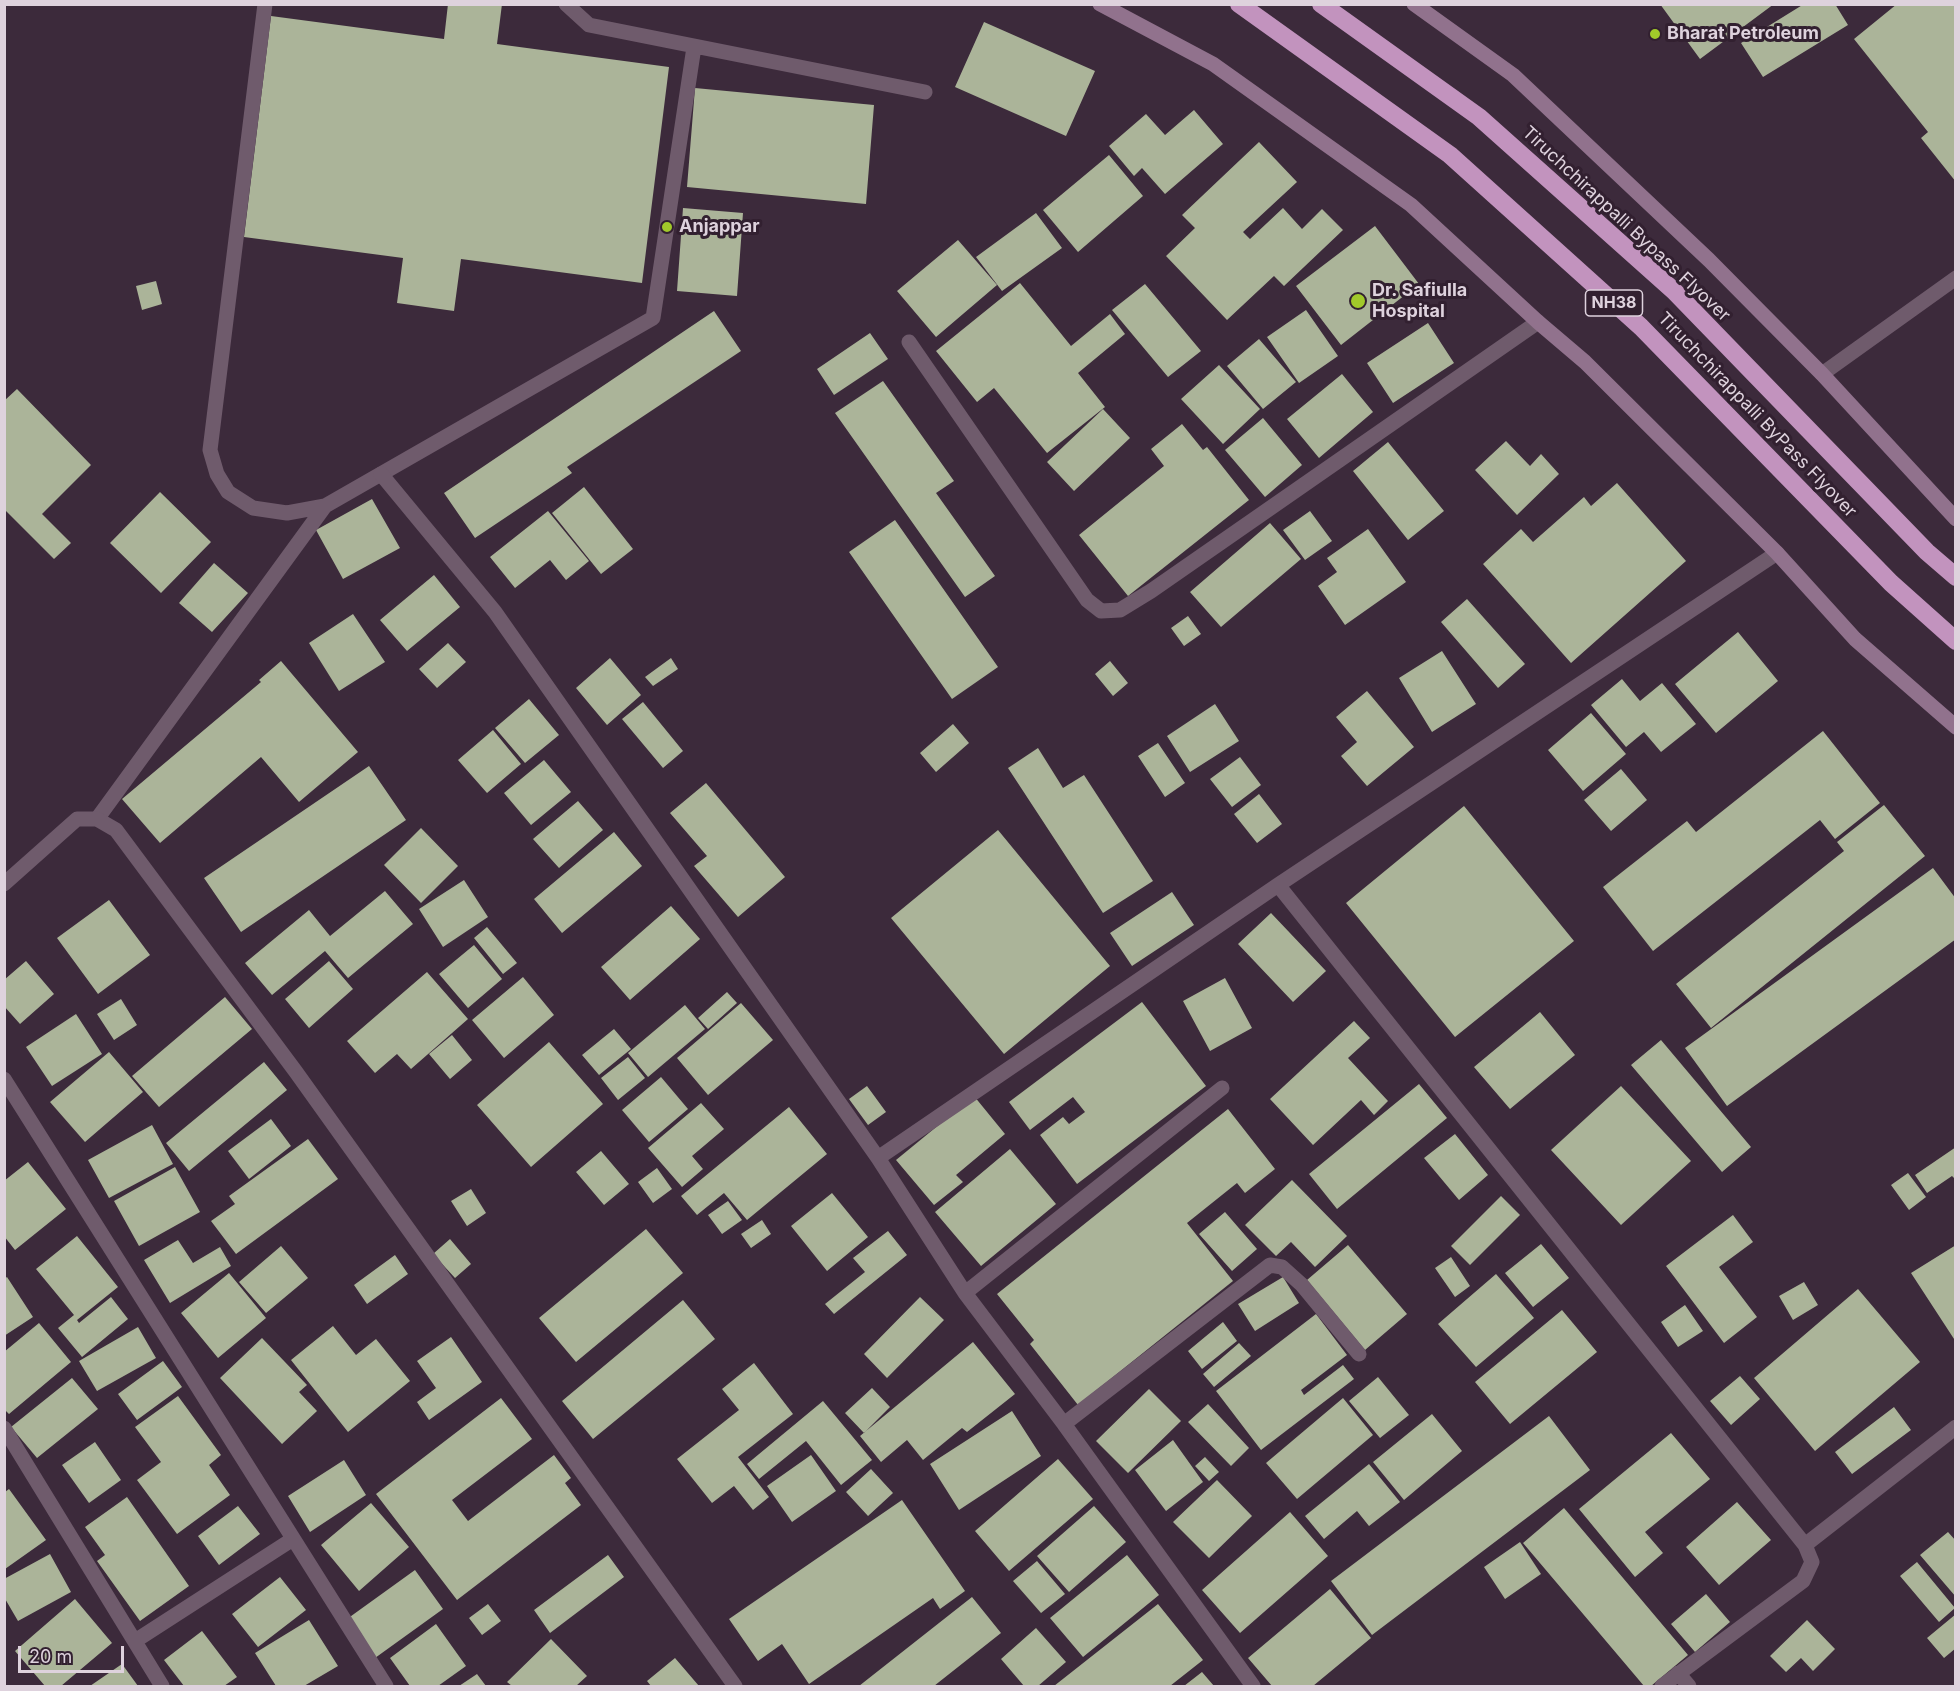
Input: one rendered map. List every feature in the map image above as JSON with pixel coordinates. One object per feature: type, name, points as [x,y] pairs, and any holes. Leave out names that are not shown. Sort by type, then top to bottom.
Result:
[{"type":"highway","name":"Tiruchchirappalli ByPass Flyover","points":[[1239,4],[1450,155],[1641,327],[1892,583],[1956,641]]},
{"type":"highway","name":"Tiruchchirappalli Bypass Flyover","points":[[1321,4],[1479,117],[1674,291],[1927,552],[1956,577]]},
{"type":"street","points":[[265,4],[210,450],[217,474],[228,492],[253,508],[287,513],[325,506],[653,318],[694,46]]},
{"type":"street","points":[[566,4],[589,25],[925,92]]},
{"type":"street","points":[[1100,4],[1214,64],[1411,205],[1585,362],[1777,553],[1855,639],[1956,727]]},
{"type":"street","points":[[1414,4],[1513,75],[1709,260],[1822,374],[1956,519]]},
{"type":"street","points":[[1822,374],[1956,278]]},
{"type":"street","points":[[909,342],[1087,600],[1101,611],[1120,610],[1151,591],[1538,322]]},
{"type":"street","points":[[381,474],[495,612],[878,1158],[965,1293],[1064,1424],[1253,1686]]},
{"type":"street","points":[[97,819],[325,506]]},
{"type":"street","points":[[878,1158],[1278,885],[1777,553]]},
{"type":"street","points":[[4,885],[77,819],[97,819],[116,830],[296,1072],[735,1686]]},
{"type":"street","points":[[1278,885],[1805,1545],[1812,1562],[1803,1581],[1662,1686]]},
{"type":"street","points":[[4,1079],[386,1686]]},
{"type":"street","points":[[965,1293],[1222,1088]]},
{"type":"street","points":[[1064,1424],[1270,1265],[1282,1267],[1302,1285],[1359,1354]]},
{"type":"street","points":[[1805,1545],[1956,1427]]},
{"type":"street","points":[[4,1428],[162,1686]]},
{"type":"street","points":[[135,1641],[293,1539]]},
{"type":"street","points":[[1678,1673],[1689,1686]]},
{"type":"building","points":[[448,4],[502,4],[497,44],[669,67],[642,283],[461,259],[454,311],[397,303],[403,258],[244,237],[271,16],[444,39]]},
{"type":"building","points":[[1660,4],[1774,4],[1700,59]]},
{"type":"building","points":[[1804,4],[1835,4],[1848,25],[1763,77],[1741,43]]},
{"type":"building","points":[[1897,4],[1956,4],[1956,182],[1921,138],[1928,132],[1854,39]]},
{"type":"building","points":[[984,22],[1095,71],[1066,136],[955,87]]},
{"type":"building","points":[[695,88],[874,105],[866,204],[687,187]]},
{"type":"building","points":[[1194,110],[1223,144],[1165,194],[1142,168],[1134,176],[1109,146],[1146,114],[1165,135]]},
{"type":"building","points":[[1259,142],[1297,182],[1243,232],[1250,239],[1283,208],[1302,229],[1322,209],[1343,230],[1284,286],[1274,276],[1227,320],[1166,256],[1195,228],[1182,215]]},
{"type":"building","points":[[1109,155],[1143,196],[1078,252],[1043,210]]},
{"type":"building","points":[[683,208],[743,213],[737,296],[677,291]]},
{"type":"building","points":[[1036,213],[1062,248],[1002,291],[976,257]]},
{"type":"building","points":[[1375,226],[1419,284],[1341,345],[1296,286]]},
{"type":"building","points":[[958,240],[997,285],[936,337],[897,291]]},
{"type":"building","points":[[156,281],[162,304],[142,310],[136,286]]},
{"type":"building","points":[[1020,283],[1071,346],[1110,314],[1125,334],[1078,373],[1105,407],[1047,453],[994,388],[977,402],[936,351]]},
{"type":"building","points":[[1145,284],[1201,351],[1168,377],[1112,310]]},
{"type":"building","points":[[1306,310],[1338,356],[1299,383],[1267,337]]},
{"type":"building","points":[[714,311],[741,351],[567,467],[572,473],[475,538],[444,493]]},
{"type":"building","points":[[1428,323],[1454,363],[1393,403],[1367,363]]},
{"type":"building","points":[[870,333],[888,359],[834,395],[817,369]]},
{"type":"building","points":[[1259,339],[1296,382],[1263,409],[1227,366]]},
{"type":"building","points":[[1219,365],[1260,409],[1223,444],[1181,399]]},
{"type":"building","points":[[1342,374],[1373,412],[1319,458],[1287,419]]},
{"type":"building","points":[[883,381],[954,481],[936,493],[995,576],[965,597],[835,413]]},
{"type":"building","points":[[17,389],[91,465],[42,514],[71,543],[54,559],[4,509],[4,401]]},
{"type":"building","points":[[1103,409],[1130,438],[1074,491],[1047,462]]},
{"type":"building","points":[[1263,418],[1302,465],[1265,497],[1225,450]]},
{"type":"building","points":[[1182,424],[1203,450],[1207,447],[1249,500],[1128,596],[1079,535],[1164,466],[1151,449]]},
{"type":"building","points":[[1506,441],[1530,466],[1541,454],[1559,474],[1517,515],[1475,470]]},
{"type":"building","points":[[1388,442],[1444,511],[1408,540],[1353,471]]},
{"type":"building","points":[[1617,483],[1686,561],[1571,663],[1483,564],[1521,529],[1533,542],[1584,497],[1591,506]]},
{"type":"building","points":[[584,487],[633,549],[601,574],[552,513]]},
{"type":"building","points":[[160,492],[211,542],[161,593],[110,543]]},
{"type":"building","points":[[372,499],[400,548],[343,579],[316,530]]},
{"type":"building","points":[[548,511],[589,561],[566,580],[550,560],[515,588],[490,557]]},
{"type":"building","points":[[1310,511],[1332,541],[1305,560],[1283,530]]},
{"type":"building","points":[[895,520],[998,667],[952,699],[849,552]]},
{"type":"building","points":[[1270,523],[1301,559],[1221,627],[1190,592]]},
{"type":"building","points":[[1368,529],[1406,582],[1345,625],[1318,586],[1337,572],[1327,558]]},
{"type":"building","points":[[214,563],[248,593],[212,632],[179,603]]},
{"type":"building","points":[[434,575],[460,607],[407,651],[380,620]]},
{"type":"building","points":[[1467,599],[1525,664],[1498,688],[1441,622]]},
{"type":"building","points":[[353,614],[385,662],[339,691],[309,643]]},
{"type":"building","points":[[1188,616],[1201,634],[1184,646],[1171,628]]},
{"type":"building","points":[[1738,632],[1778,681],[1716,733],[1675,684]]},
{"type":"building","points":[[448,643],[466,662],[437,688],[419,669]]},
{"type":"building","points":[[1442,651],[1476,704],[1432,732],[1399,678]]},
{"type":"building","points":[[610,658],[641,695],[607,725],[576,688]]},
{"type":"building","points":[[671,658],[678,669],[653,686],[645,677]]},
{"type":"building","points":[[281,661],[358,752],[299,802],[261,757],[160,843],[122,799],[261,682],[259,680]]},
{"type":"building","points":[[1110,661],[1128,683],[1113,696],[1095,674]]},
{"type":"building","points":[[1622,679],[1640,701],[1662,683],[1696,724],[1661,752],[1644,732],[1626,747],[1591,705]]},
{"type":"building","points":[[1367,691],[1414,747],[1367,786],[1341,756],[1357,742],[1336,717]]},
{"type":"building","points":[[529,699],[559,735],[525,763],[495,728]]},
{"type":"building","points":[[643,702],[683,751],[663,768],[622,719]]},
{"type":"building","points":[[1215,704],[1239,741],[1190,772],[1167,736]]},
{"type":"building","points":[[1591,713],[1626,754],[1583,791],[1548,750]]},
{"type":"building","points":[[953,724],[969,743],[936,772],[920,753]]},
{"type":"building","points":[[493,730],[521,764],[487,793],[458,760]]},
{"type":"building","points":[[1823,731],[1880,803],[1835,839],[1820,820],[1653,951],[1603,887],[1687,821],[1696,832]]},
{"type":"building","points":[[1158,743],[1185,783],[1165,797],[1138,756]]},
{"type":"building","points":[[1038,748],[1063,788],[1084,775],[1153,881],[1103,913],[1008,768]]},
{"type":"building","points":[[1240,757],[1261,785],[1232,807],[1210,779]]},
{"type":"building","points":[[544,760],[571,792],[531,825],[504,793]]},
{"type":"building","points":[[369,766],[406,820],[241,932],[204,878]]},
{"type":"building","points":[[1621,769],[1647,800],[1611,831],[1584,800]]},
{"type":"building","points":[[706,783],[785,877],[738,917],[694,866],[707,856],[670,813]]},
{"type":"building","points":[[1259,794],[1282,824],[1257,843],[1234,814]]},
{"type":"building","points":[[578,801],[603,830],[559,868],[533,839]]},
{"type":"building","points":[[1884,805],[1925,856],[1711,1028],[1676,984],[1844,851],[1837,842]]},
{"type":"building","points":[[1464,806],[1574,941],[1455,1037],[1346,903]]},
{"type":"building","points":[[421,828],[458,866],[421,903],[384,865]]},
{"type":"building","points":[[998,830],[1110,966],[1004,1054],[891,918]]},
{"type":"building","points":[[614,832],[642,866],[562,933],[534,899]]},
{"type":"building","points":[[1933,868],[1956,899],[1956,939],[1727,1106],[1685,1048]]},
{"type":"building","points":[[464,880],[488,917],[443,947],[419,909]]},
{"type":"building","points":[[385,891],[413,924],[348,978],[325,951],[272,995],[245,963],[309,910],[330,936]]},
{"type":"building","points":[[1172,892],[1194,925],[1132,966],[1110,933]]},
{"type":"building","points":[[109,900],[150,955],[98,994],[57,938]]},
{"type":"building","points":[[671,906],[700,939],[630,1000],[601,967]]},
{"type":"building","points":[[1271,913],[1326,971],[1293,1002],[1238,944]]},
{"type":"building","points":[[487,927],[517,963],[503,974],[474,938]]},
{"type":"building","points":[[474,945],[502,979],[468,1008],[439,974]]},
{"type":"building","points":[[26,961],[54,994],[20,1024],[4,1006],[4,980]]},
{"type":"building","points":[[329,961],[353,989],[309,1028],[285,999]]},
{"type":"building","points":[[427,972],[468,1019],[411,1069],[397,1054],[375,1073],[347,1041]]},
{"type":"building","points":[[523,977],[554,1015],[504,1058],[472,1020]]},
{"type":"building","points":[[1225,978],[1252,1028],[1210,1051],[1183,1001]]},
{"type":"building","points":[[727,992],[737,1003],[708,1029],[698,1018]]},
{"type":"building","points":[[225,997],[252,1029],[159,1107],[132,1076]]},
{"type":"building","points":[[121,999],[137,1025],[114,1040],[97,1014]]},
{"type":"building","points":[[1142,1002],[1206,1086],[1077,1184],[1040,1135],[1063,1117],[1069,1124],[1085,1112],[1073,1097],[1030,1130],[1009,1102]]},
{"type":"building","points":[[741,1003],[773,1040],[708,1095],[677,1058]]},
{"type":"building","points":[[685,1005],[705,1029],[648,1077],[628,1053]]},
{"type":"building","points":[[1540,1012],[1575,1055],[1510,1109],[1474,1067]]},
{"type":"building","points":[[76,1014],[102,1054],[52,1086],[26,1047]]},
{"type":"building","points":[[1354,1021],[1370,1038],[1348,1058],[1388,1101],[1374,1115],[1361,1100],[1313,1145],[1270,1099]]},
{"type":"building","points":[[614,1029],[631,1049],[599,1075],[582,1055]]},
{"type":"building","points":[[452,1035],[472,1060],[450,1079],[429,1054]]},
{"type":"building","points":[[1661,1040],[1751,1147],[1722,1172],[1631,1065]]},
{"type":"building","points":[[549,1042],[603,1104],[531,1167],[477,1105]]},
{"type":"building","points":[[109,1052],[143,1092],[85,1142],[50,1102]]},
{"type":"building","points":[[628,1057],[645,1078],[618,1100],[601,1078]]},
{"type":"building","points":[[264,1062],[287,1090],[189,1171],[166,1143]]},
{"type":"building","points":[[661,1077],[688,1109],[649,1142],[622,1110]]},
{"type":"building","points":[[1419,1084],[1447,1118],[1337,1209],[1309,1174]]},
{"type":"building","points":[[867,1086],[886,1112],[868,1125],[849,1099]]},
{"type":"building","points":[[1621,1086],[1691,1161],[1621,1225],[1551,1150]]},
{"type":"building","points":[[974,1096],[1005,1134],[956,1175],[963,1182],[934,1205],[896,1160]]},
{"type":"building","points":[[701,1103],[724,1129],[692,1156],[703,1169],[682,1187],[648,1148]]},
{"type":"building","points":[[789,1107],[827,1154],[747,1220],[724,1193],[697,1215],[681,1196]]},
{"type":"building","points":[[1228,1109],[1275,1169],[1245,1193],[1237,1183],[1187,1223],[1233,1281],[1078,1405],[1030,1344],[1034,1340],[997,1294]]},
{"type":"building","points":[[271,1119],[291,1146],[249,1179],[228,1151]]},
{"type":"building","points":[[152,1125],[173,1164],[109,1198],[88,1160]]},
{"type":"building","points":[[1455,1134],[1488,1175],[1459,1200],[1424,1158]]},
{"type":"building","points":[[308,1139],[338,1179],[236,1254],[211,1221],[235,1204],[229,1196]]},
{"type":"building","points":[[1956,1147],[1956,1180],[1952,1176],[1927,1193],[1915,1175]]},
{"type":"building","points":[[1010,1149],[1056,1204],[981,1266],[935,1212]]},
{"type":"building","points":[[601,1151],[629,1184],[604,1205],[576,1172]]},
{"type":"building","points":[[28,1162],[66,1209],[15,1250],[4,1236],[4,1181]]},
{"type":"building","points":[[175,1167],[200,1212],[139,1246],[114,1201]]},
{"type":"building","points":[[657,1168],[672,1189],[653,1203],[638,1182]]},
{"type":"building","points":[[1908,1173],[1926,1197],[1909,1210],[1891,1185]]},
{"type":"building","points":[[1292,1180],[1347,1236],[1315,1267],[1291,1242],[1276,1256],[1245,1225]]},
{"type":"building","points":[[471,1189],[486,1213],[467,1226],[451,1201]]},
{"type":"building","points":[[832,1193],[868,1237],[827,1271],[791,1226]]},
{"type":"building","points":[[1501,1196],[1520,1215],[1470,1265],[1451,1246]]},
{"type":"building","points":[[728,1201],[742,1220],[722,1234],[708,1215]]},
{"type":"building","points":[[1225,1212],[1257,1249],[1232,1271],[1199,1234]]},
{"type":"building","points":[[1733,1215],[1753,1242],[1719,1267],[1757,1317],[1724,1343],[1666,1266]]},
{"type":"building","points":[[762,1220],[771,1234],[751,1248],[741,1234]]},
{"type":"building","points":[[646,1229],[683,1273],[576,1362],[539,1318]]},
{"type":"building","points":[[888,1231],[907,1255],[834,1314],[825,1304],[865,1272],[853,1258]]},
{"type":"building","points":[[77,1236],[118,1287],[77,1320],[79,1323],[111,1297],[128,1319],[82,1357],[58,1328],[74,1315],[36,1269]]},
{"type":"building","points":[[450,1239],[471,1264],[455,1278],[433,1254]]},
{"type":"building","points":[[178,1240],[193,1263],[220,1247],[231,1266],[170,1303],[144,1260]]},
{"type":"building","points":[[1541,1244],[1569,1278],[1533,1307],[1505,1273]]},
{"type":"building","points":[[1348,1245],[1407,1314],[1365,1350],[1307,1280]]},
{"type":"building","points":[[1956,1245],[1956,1342],[1911,1273]]},
{"type":"building","points":[[281,1246],[308,1278],[266,1313],[239,1282]]},
{"type":"building","points":[[395,1255],[408,1274],[367,1304],[354,1285]]},
{"type":"building","points":[[1451,1257],[1470,1286],[1455,1297],[1435,1268]]},
{"type":"building","points":[[229,1273],[266,1318],[218,1358],[181,1313]]},
{"type":"building","points":[[1496,1274],[1534,1318],[1476,1367],[1438,1324]]},
{"type":"building","points":[[7,1277],[33,1317],[4,1336],[4,1279]]},
{"type":"building","points":[[1283,1277],[1299,1303],[1255,1331],[1238,1304]]},
{"type":"building","points":[[1804,1282],[1818,1305],[1793,1320],[1779,1296]]},
{"type":"building","points":[[1858,1289],[1920,1362],[1815,1451],[1754,1378]]},
{"type":"building","points":[[920,1297],[944,1320],[887,1378],[864,1354]]},
{"type":"building","points":[[683,1300],[715,1339],[593,1439],[562,1401]]},
{"type":"building","points":[[1685,1305],[1703,1331],[1678,1347],[1661,1322]]},
{"type":"building","points":[[1562,1310],[1597,1352],[1510,1424],[1475,1382]]},
{"type":"building","points":[[1316,1314],[1347,1355],[1301,1390],[1304,1395],[1343,1365],[1354,1379],[1261,1450],[1216,1391]]},
{"type":"building","points":[[1223,1322],[1237,1341],[1202,1369],[1188,1351]]},
{"type":"building","points":[[39,1323],[71,1362],[9,1414],[4,1409],[4,1352]]},
{"type":"building","points":[[333,1326],[356,1355],[376,1339],[410,1381],[348,1432],[291,1360]]},
{"type":"building","points":[[138,1327],[156,1358],[97,1391],[79,1361]]},
{"type":"building","points":[[451,1337],[482,1382],[429,1420],[417,1402],[436,1388],[417,1361]]},
{"type":"building","points":[[262,1338],[307,1385],[299,1392],[317,1411],[282,1444],[220,1378]]},
{"type":"building","points":[[973,1342],[1015,1394],[967,1432],[962,1428],[923,1460],[907,1440],[881,1462],[860,1436]]},
{"type":"building","points":[[1239,1343],[1251,1356],[1214,1387],[1203,1374]]},
{"type":"building","points":[[163,1361],[182,1387],[137,1420],[118,1394]]},
{"type":"building","points":[[754,1363],[793,1414],[738,1457],[769,1497],[753,1510],[734,1486],[712,1503],[677,1459],[739,1410],[722,1389]]},
{"type":"building","points":[[1740,1376],[1760,1399],[1731,1425],[1710,1401]]},
{"type":"building","points":[[1378,1377],[1409,1415],[1380,1438],[1349,1401]]},
{"type":"building","points":[[72,1378],[98,1409],[37,1458],[11,1427]]},
{"type":"building","points":[[872,1388],[890,1407],[864,1433],[845,1413]]},
{"type":"building","points":[[1149,1389],[1181,1421],[1128,1473],[1096,1441]]},
{"type":"building","points":[[178,1396],[221,1455],[209,1465],[230,1495],[177,1534],[137,1480],[161,1462],[135,1427]]},
{"type":"building","points":[[501,1398],[532,1439],[452,1500],[468,1521],[554,1455],[571,1478],[565,1483],[581,1505],[457,1600],[376,1494]]},
{"type":"building","points":[[1343,1398],[1373,1435],[1297,1499],[1266,1463]]},
{"type":"building","points":[[823,1401],[872,1460],[841,1485],[806,1441],[759,1479],[747,1464]]},
{"type":"building","points":[[1208,1404],[1249,1448],[1231,1466],[1188,1422]]},
{"type":"building","points":[[1894,1407],[1911,1430],[1852,1474],[1835,1452]]},
{"type":"building","points":[[1012,1411],[1041,1456],[959,1510],[930,1464]]},
{"type":"building","points":[[1432,1414],[1462,1451],[1404,1500],[1373,1462]]},
{"type":"building","points":[[1549,1416],[1590,1470],[1372,1635],[1331,1581]]},
{"type":"building","points":[[1671,1433],[1710,1479],[1645,1532],[1663,1553],[1635,1577],[1579,1509]]},
{"type":"building","points":[[1173,1440],[1203,1482],[1166,1511],[1135,1470]]},
{"type":"building","points":[[95,1442],[121,1480],[89,1503],[62,1465]]},
{"type":"building","points":[[811,1455],[836,1491],[792,1522],[767,1486]]},
{"type":"building","points":[[1205,1457],[1219,1472],[1209,1481],[1195,1466]]},
{"type":"building","points":[[1058,1459],[1093,1499],[1009,1571],[975,1531]]},
{"type":"building","points":[[344,1460],[366,1495],[310,1532],[288,1496]]},
{"type":"building","points":[[1369,1464],[1400,1502],[1369,1526],[1357,1511],[1324,1539],[1305,1516]]},
{"type":"building","points":[[871,1469],[893,1493],[868,1516],[846,1492]]},
{"type":"building","points":[[1217,1480],[1252,1516],[1209,1558],[1173,1522]]},
{"type":"building","points":[[9,1489],[46,1540],[5,1569],[5,1492]]},
{"type":"building","points":[[127,1497],[189,1586],[140,1621],[97,1561],[105,1555],[85,1527]]},
{"type":"building","points":[[902,1500],[965,1591],[940,1609],[933,1598],[809,1684],[782,1644],[758,1661],[729,1619]]},
{"type":"building","points":[[1737,1502],[1771,1540],[1719,1585],[1686,1547]]},
{"type":"building","points":[[371,1503],[409,1547],[359,1591],[321,1545]]},
{"type":"building","points":[[238,1506],[260,1534],[219,1565],[198,1536]]},
{"type":"building","points":[[1094,1506],[1126,1542],[1069,1592],[1037,1556]]},
{"type":"building","points":[[1564,1508],[1688,1655],[1651,1686],[1644,1686],[1523,1543]]},
{"type":"building","points":[[1290,1512],[1328,1556],[1240,1633],[1202,1590]]},
{"type":"building","points":[[1948,1532],[1956,1541],[1956,1597],[1920,1555]]},
{"type":"building","points":[[1520,1542],[1541,1574],[1505,1599],[1484,1567]]},
{"type":"building","points":[[50,1554],[71,1592],[18,1621],[4,1597],[4,1579]]},
{"type":"building","points":[[608,1555],[624,1577],[550,1633],[534,1610]]},
{"type":"building","points":[[1127,1555],[1159,1595],[1083,1657],[1050,1618]]},
{"type":"building","points":[[1037,1561],[1065,1594],[1041,1613],[1013,1581]]},
{"type":"building","points":[[1917,1562],[1955,1608],[1939,1622],[1900,1576]]},
{"type":"building","points":[[415,1570],[443,1609],[375,1658],[347,1619]]},
{"type":"building","points":[[280,1577],[306,1610],[258,1647],[232,1614]]},
{"type":"building","points":[[1330,1589],[1371,1638],[1313,1686],[1272,1686],[1248,1658]]},
{"type":"building","points":[[1706,1594],[1730,1622],[1695,1652],[1671,1624]]},
{"type":"building","points":[[972,1597],[1001,1633],[934,1686],[859,1686]]},
{"type":"building","points":[[75,1599],[112,1643],[61,1686],[45,1686],[15,1651]]},
{"type":"building","points":[[488,1604],[501,1621],[482,1635],[469,1618]]},
{"type":"building","points":[[1158,1604],[1203,1660],[1170,1686],[1054,1686]]},
{"type":"building","points":[[1956,1614],[1956,1648],[1944,1658],[1927,1638]]},
{"type":"building","points":[[309,1620],[338,1666],[304,1686],[276,1686],[255,1653]]},
{"type":"building","points":[[1807,1620],[1835,1649],[1813,1671],[1801,1658],[1786,1672],[1770,1656]]},
{"type":"building","points":[[436,1624],[466,1666],[438,1686],[410,1686],[390,1658]]},
{"type":"building","points":[[1036,1628],[1066,1662],[1038,1686],[1024,1686],[1001,1659]]},
{"type":"building","points":[[202,1631],[237,1677],[224,1686],[184,1686],[164,1660]]},
{"type":"building","points":[[551,1639],[587,1676],[576,1686],[512,1686],[507,1682]]},
{"type":"building","points":[[675,1658],[699,1686],[651,1686],[647,1681]]},
{"type":"building","points":[[122,1664],[138,1686],[90,1686]]},
{"type":"building","points":[[1202,1672],[1214,1686],[1184,1686]]},
{"type":"building","points":[[477,1674],[486,1686],[459,1686]]},
{"type":"place","name":"Bharat Petroleum","points":[[1655,34]]},
{"type":"place","name":"Anjappar","points":[[667,227]]},
{"type":"place","name":"Dr. Safiulla Hospital","points":[[1358,301]]}]
